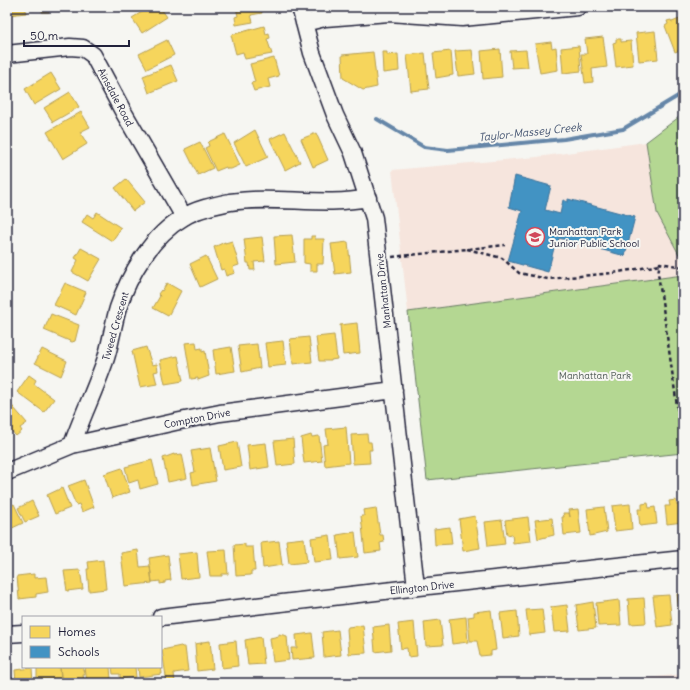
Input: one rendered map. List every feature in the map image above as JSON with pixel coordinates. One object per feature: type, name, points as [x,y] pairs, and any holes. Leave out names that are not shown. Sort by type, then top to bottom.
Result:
[{"type":"street","name":"Manhattan Drive","points":[[300,7],[322,83],[353,153],[374,218],[380,258],[416,587]]},
{"type":"street","points":[[304,23],[325,18],[389,13],[462,18],[578,7]]},
{"type":"street","name":"Ainsdale Road","points":[[7,54],[70,47],[83,48],[93,55],[124,113],[184,217]]},
{"type":"street","name":"Tweed Crescent","points":[[72,445],[106,358],[118,310],[132,276],[143,256],[168,229],[184,217],[229,202],[259,200],[342,201],[368,198]]},
{"type":"street","name":"Compton Drive","points":[[7,472],[27,465],[72,445],[220,413],[394,390]]},
{"type":"street","name":"Ellington Drive","points":[[162,617],[416,587],[683,559]]},
{"type":"street","points":[[7,634],[22,632]]},
{"type":"path","points":[[380,258],[505,245]]},
{"type":"path","points":[[467,249],[502,258],[519,273],[548,279],[613,273],[660,265],[660,263],[683,267]]},
{"type":"path","points":[[660,265],[658,273],[680,427],[683,435]]},
{"type":"shaded area","name":"Manhattan Park Junior Public School","points":[[646,142],[657,213],[683,262],[683,275],[408,312],[392,170],[537,157]]},
{"type":"shaded area","points":[[683,674],[683,683],[600,683]]},
{"type":"green space","points":[[683,114],[683,262],[657,213],[646,142]]},
{"type":"green space","name":"Manhattan Park","points":[[683,275],[683,453],[427,480],[408,312]]},
{"type":"building: Homes","points":[[9,7],[26,7],[26,13],[9,15]]},
{"type":"building: Homes","points":[[32,7],[50,8],[49,12],[42,12],[42,9],[32,10]]},
{"type":"building: Homes","points":[[150,7],[160,7],[167,17],[142,33],[132,18]]},
{"type":"building: Homes","points":[[236,7],[261,7],[262,13],[251,15],[253,22],[236,25],[235,17],[238,16]]},
{"type":"building: Homes","points":[[682,18],[683,49],[675,52],[665,26],[668,24],[667,21],[671,20],[672,22]]},
{"type":"building: Homes","points":[[264,26],[266,34],[269,33],[270,38],[267,39],[272,54],[245,59],[243,52],[236,54],[231,35]]},
{"type":"building: Homes","points":[[655,31],[658,59],[639,61],[636,33]]},
{"type":"building: Homes","points":[[603,37],[607,67],[592,69],[593,82],[585,83],[581,54],[587,54],[585,39]]},
{"type":"building: Homes","points":[[616,39],[621,39],[621,42],[631,41],[633,65],[616,67],[613,43],[616,42]]},
{"type":"building: Homes","points":[[167,40],[174,55],[147,69],[139,54]]},
{"type":"building: Homes","points":[[551,42],[552,48],[556,47],[558,70],[540,73],[535,44]]},
{"type":"building: Homes","points":[[579,46],[581,71],[563,73],[561,48]]},
{"type":"building: Homes","points":[[500,49],[502,77],[483,79],[481,51]]},
{"type":"building: Homes","points":[[472,50],[475,74],[458,76],[455,51]]},
{"type":"building: Homes","points":[[526,50],[528,67],[512,68],[510,51]]},
{"type":"building: Homes","points":[[451,51],[453,75],[436,78],[433,53]]},
{"type":"building: Homes","points":[[373,52],[377,87],[363,90],[343,78],[342,55]]},
{"type":"building: Homes","points":[[382,52],[387,52],[387,55],[398,54],[399,71],[383,73]]},
{"type":"building: Homes","points":[[425,53],[429,89],[411,91],[407,55]]},
{"type":"building: Homes","points":[[274,58],[279,76],[268,79],[270,87],[254,91],[251,83],[255,82],[250,64]]},
{"type":"building: Homes","points":[[171,65],[178,81],[149,93],[143,76]]},
{"type":"building: Homes","points":[[51,73],[61,89],[34,105],[25,89]]},
{"type":"building: Homes","points":[[70,92],[79,107],[53,122],[44,108]]},
{"type":"building: Homes","points":[[81,112],[90,127],[80,132],[87,144],[63,159],[47,132]]},
{"type":"building: Homes","points":[[255,130],[268,157],[246,167],[234,143]]},
{"type":"building: Homes","points":[[285,132],[300,162],[285,170],[270,139]]},
{"type":"building: Homes","points":[[316,133],[328,160],[313,167],[301,139]]},
{"type":"building: Homes","points":[[225,134],[240,165],[231,169],[227,169],[226,167],[216,171],[205,148],[209,146],[208,143],[210,141]]},
{"type":"building: Homes","points":[[200,142],[213,168],[198,175],[185,149]]},
{"type":"building: Homes","points":[[126,179],[145,202],[133,211],[115,188]]},
{"type":"building: Homes","points":[[97,212],[121,228],[112,241],[82,222],[87,214],[93,218]]},
{"type":"building: Homes","points":[[7,235],[9,248],[7,248]]},
{"type":"building: Homes","points":[[292,235],[295,262],[276,264],[274,236]]},
{"type":"building: Homes","points":[[311,236],[315,236],[315,239],[324,239],[323,264],[317,264],[317,271],[310,271],[310,264],[304,263],[304,239],[311,239]]},
{"type":"building: Homes","points":[[262,237],[265,261],[254,262],[255,270],[250,270],[249,263],[247,263],[244,239]]},
{"type":"building: Homes","points":[[232,241],[239,265],[233,267],[235,273],[226,276],[224,269],[221,270],[214,247],[225,242]]},
{"type":"building: Homes","points":[[348,242],[351,272],[335,274],[331,244]]},
{"type":"building: Homes","points":[[81,248],[101,259],[88,281],[72,272],[78,260],[75,258]]},
{"type":"building: Homes","points":[[206,256],[217,279],[200,287],[190,264]]},
{"type":"building: Homes","points":[[65,283],[86,292],[76,315],[54,305]]},
{"type":"building: Homes","points":[[167,283],[181,291],[168,316],[153,308],[160,296],[158,294]]},
{"type":"building: Homes","points":[[51,314],[79,325],[75,341],[72,342],[44,330]]},
{"type":"building: Homes","points":[[357,323],[360,353],[343,355],[340,325]]},
{"type":"building: Homes","points":[[334,335],[337,359],[331,361],[319,361],[316,337]]},
{"type":"building: Homes","points":[[309,337],[312,362],[293,364],[290,339]]},
{"type":"building: Homes","points":[[283,341],[286,365],[268,367],[265,343]]},
{"type":"building: Homes","points":[[196,342],[197,349],[202,348],[202,352],[205,351],[209,376],[198,380],[198,378],[191,379],[185,343]]},
{"type":"building: Homes","points":[[257,344],[260,368],[242,372],[238,346]]},
{"type":"building: Homes","points":[[146,347],[152,365],[157,364],[158,371],[154,372],[157,384],[140,387],[132,351]]},
{"type":"building: Homes","points":[[231,347],[235,371],[216,374],[213,350]]},
{"type":"building: Homes","points":[[42,349],[67,361],[61,376],[35,363]]},
{"type":"building: Homes","points":[[178,356],[183,381],[165,384],[160,360]]},
{"type":"building: Homes","points":[[29,375],[36,380],[34,384],[54,399],[44,412],[17,392]]},
{"type":"building: Homes","points":[[7,400],[27,423],[20,428],[22,431],[16,436],[7,426]]},
{"type":"building: Homes","points":[[346,427],[349,463],[325,466],[323,445],[328,444],[326,429]]},
{"type":"building: Homes","points":[[367,434],[368,442],[371,442],[372,450],[369,450],[370,463],[353,464],[351,435]]},
{"type":"building: Homes","points":[[311,435],[312,437],[319,436],[322,461],[304,463],[301,438]]},
{"type":"building: Homes","points":[[293,439],[295,464],[277,466],[274,441]]},
{"type":"building: Homes","points":[[237,442],[241,467],[223,470],[219,446]]},
{"type":"building: Homes","points":[[266,443],[269,467],[250,470],[247,445]]},
{"type":"building: Homes","points":[[210,448],[216,481],[193,485],[191,473],[195,472],[191,451]]},
{"type":"building: Homes","points":[[174,454],[182,454],[187,478],[168,482],[163,458]]},
{"type":"building: Homes","points":[[152,460],[158,484],[140,489],[138,480],[129,483],[125,467]]},
{"type":"building: Homes","points":[[122,468],[130,492],[112,498],[104,474]]},
{"type":"building: Homes","points":[[84,480],[94,507],[82,512],[79,504],[76,505],[68,486]]},
{"type":"building: Homes","points":[[62,488],[70,508],[55,514],[47,495]]},
{"type":"building: Homes","points":[[676,500],[677,505],[682,504],[683,522],[667,524],[665,506],[670,506],[669,501]]},
{"type":"building: Homes","points":[[32,501],[39,516],[25,522],[18,508]]},
{"type":"building: Homes","points":[[648,503],[649,508],[655,507],[657,524],[640,526],[638,509],[642,509],[642,504]]},
{"type":"building: Homes","points":[[14,504],[23,523],[8,530],[7,508]]},
{"type":"building: Homes","points":[[630,504],[632,529],[615,531],[612,506]]},
{"type":"building: Homes","points":[[604,507],[607,532],[590,536],[587,509]]},
{"type":"building: Homes","points":[[376,508],[380,535],[383,535],[384,542],[380,543],[381,551],[365,553],[361,516],[364,516],[363,510]]},
{"type":"building: Homes","points":[[578,509],[581,533],[564,535],[563,513],[569,513],[570,517],[569,510]]},
{"type":"building: Homes","points":[[475,516],[480,548],[463,551],[459,519]]},
{"type":"building: Homes","points":[[528,517],[531,541],[513,543],[512,534],[507,535],[505,520]]},
{"type":"building: Homes","points":[[552,518],[554,535],[538,539],[535,520]]},
{"type":"building: Homes","points":[[502,520],[505,544],[488,546],[485,522]]},
{"type":"building: Homes","points":[[450,527],[452,544],[435,545],[434,529]]},
{"type":"building: Homes","points":[[355,532],[358,557],[340,559],[337,535]]},
{"type":"building: Homes","points":[[330,535],[333,560],[314,562],[311,538]]},
{"type":"building: Homes","points":[[304,538],[307,562],[289,564],[286,540]]},
{"type":"building: Homes","points":[[279,541],[282,565],[263,568],[261,543]]},
{"type":"building: Homes","points":[[245,544],[245,547],[253,547],[255,571],[251,571],[251,575],[236,576],[234,545]]},
{"type":"building: Homes","points":[[138,550],[140,567],[150,566],[152,583],[125,586],[121,553]]},
{"type":"building: Homes","points":[[226,550],[228,574],[222,574],[222,576],[210,576],[207,551]]},
{"type":"building: Homes","points":[[197,552],[199,577],[181,579],[178,554]]},
{"type":"building: Homes","points":[[168,555],[171,580],[160,584],[160,581],[152,582],[149,558]]},
{"type":"building: Homes","points":[[103,560],[106,589],[89,591],[87,569],[89,569],[88,562]]},
{"type":"building: Homes","points":[[80,570],[83,589],[67,591],[64,571]]},
{"type":"building: Homes","points":[[34,574],[34,578],[46,577],[48,592],[36,594],[36,597],[19,599],[17,576]]},
{"type":"building: Homes","points":[[677,594],[683,594],[683,619],[680,619]]},
{"type":"building: Homes","points":[[669,595],[672,625],[657,627],[653,596]]},
{"type":"building: Homes","points":[[644,598],[646,623],[630,624],[628,599]]},
{"type":"building: Homes","points":[[619,600],[621,625],[598,626],[596,603]]},
{"type":"building: Homes","points":[[593,602],[596,628],[579,630],[576,605]]},
{"type":"building: Homes","points":[[567,605],[570,631],[554,632],[551,607]]},
{"type":"building: Homes","points":[[542,609],[545,633],[529,635],[526,610]]},
{"type":"building: Homes","points":[[491,610],[496,650],[491,651],[491,655],[480,656],[477,641],[470,641],[468,617],[474,616],[474,612]]},
{"type":"building: Homes","points":[[517,611],[519,636],[503,638],[500,613]]},
{"type":"building: Homes","points":[[466,617],[468,642],[452,644],[449,619]]},
{"type":"building: Homes","points":[[440,620],[443,645],[426,646],[424,622]]},
{"type":"building: Homes","points":[[414,622],[417,656],[408,657],[407,648],[401,649],[398,624]]},
{"type":"building: Homes","points":[[363,625],[366,653],[349,654],[347,629],[348,627]]},
{"type":"building: Homes","points":[[389,625],[391,650],[375,652],[373,627]]},
{"type":"building: Homes","points":[[338,630],[341,655],[324,657],[322,632]]},
{"type":"building: Homes","points":[[312,633],[315,658],[292,660],[291,648],[297,648],[296,635]]},
{"type":"building: Homes","points":[[279,634],[287,636],[289,660],[273,662],[270,638],[279,636]]},
{"type":"building: Homes","points":[[261,637],[264,664],[248,665],[245,640]]},
{"type":"building: Homes","points":[[210,641],[213,669],[197,671],[195,644],[201,643],[201,645],[202,642]]},
{"type":"building: Homes","points":[[236,641],[238,666],[222,668],[220,643]]},
{"type":"building: Homes","points":[[181,646],[185,647],[188,671],[174,673],[175,683],[167,683],[162,650]]},
{"type":"building: Homes","points":[[32,668],[33,683],[16,683],[15,670]]},
{"type":"building: Homes","points":[[37,668],[60,668],[61,683],[37,683]]},
{"type":"building: Homes","points":[[60,668],[82,668],[85,675],[83,675],[84,681],[82,683],[62,683]]},
{"type":"building: Homes","points":[[85,668],[110,668],[111,679],[87,683]]},
{"type":"building: Homes","points":[[112,668],[135,668],[136,677],[120,679],[120,674],[113,674]]},
{"type":"building: Homes","points":[[138,668],[161,668],[162,674],[139,677]]},
{"type":"building: Schools","points":[[515,176],[551,186],[545,210],[560,214],[563,200],[568,202],[568,199],[635,217],[625,256],[559,238],[557,245],[555,244],[548,272],[508,261],[522,211],[509,207]]},
{"type":"waterway","name":"Taylor-Massey Creek","points":[[377,119],[424,147],[448,150],[564,139],[623,129],[683,93]]},
{"type":"place","name":"Manhattan Park Junior Public School","points":[[535,237]]}]
